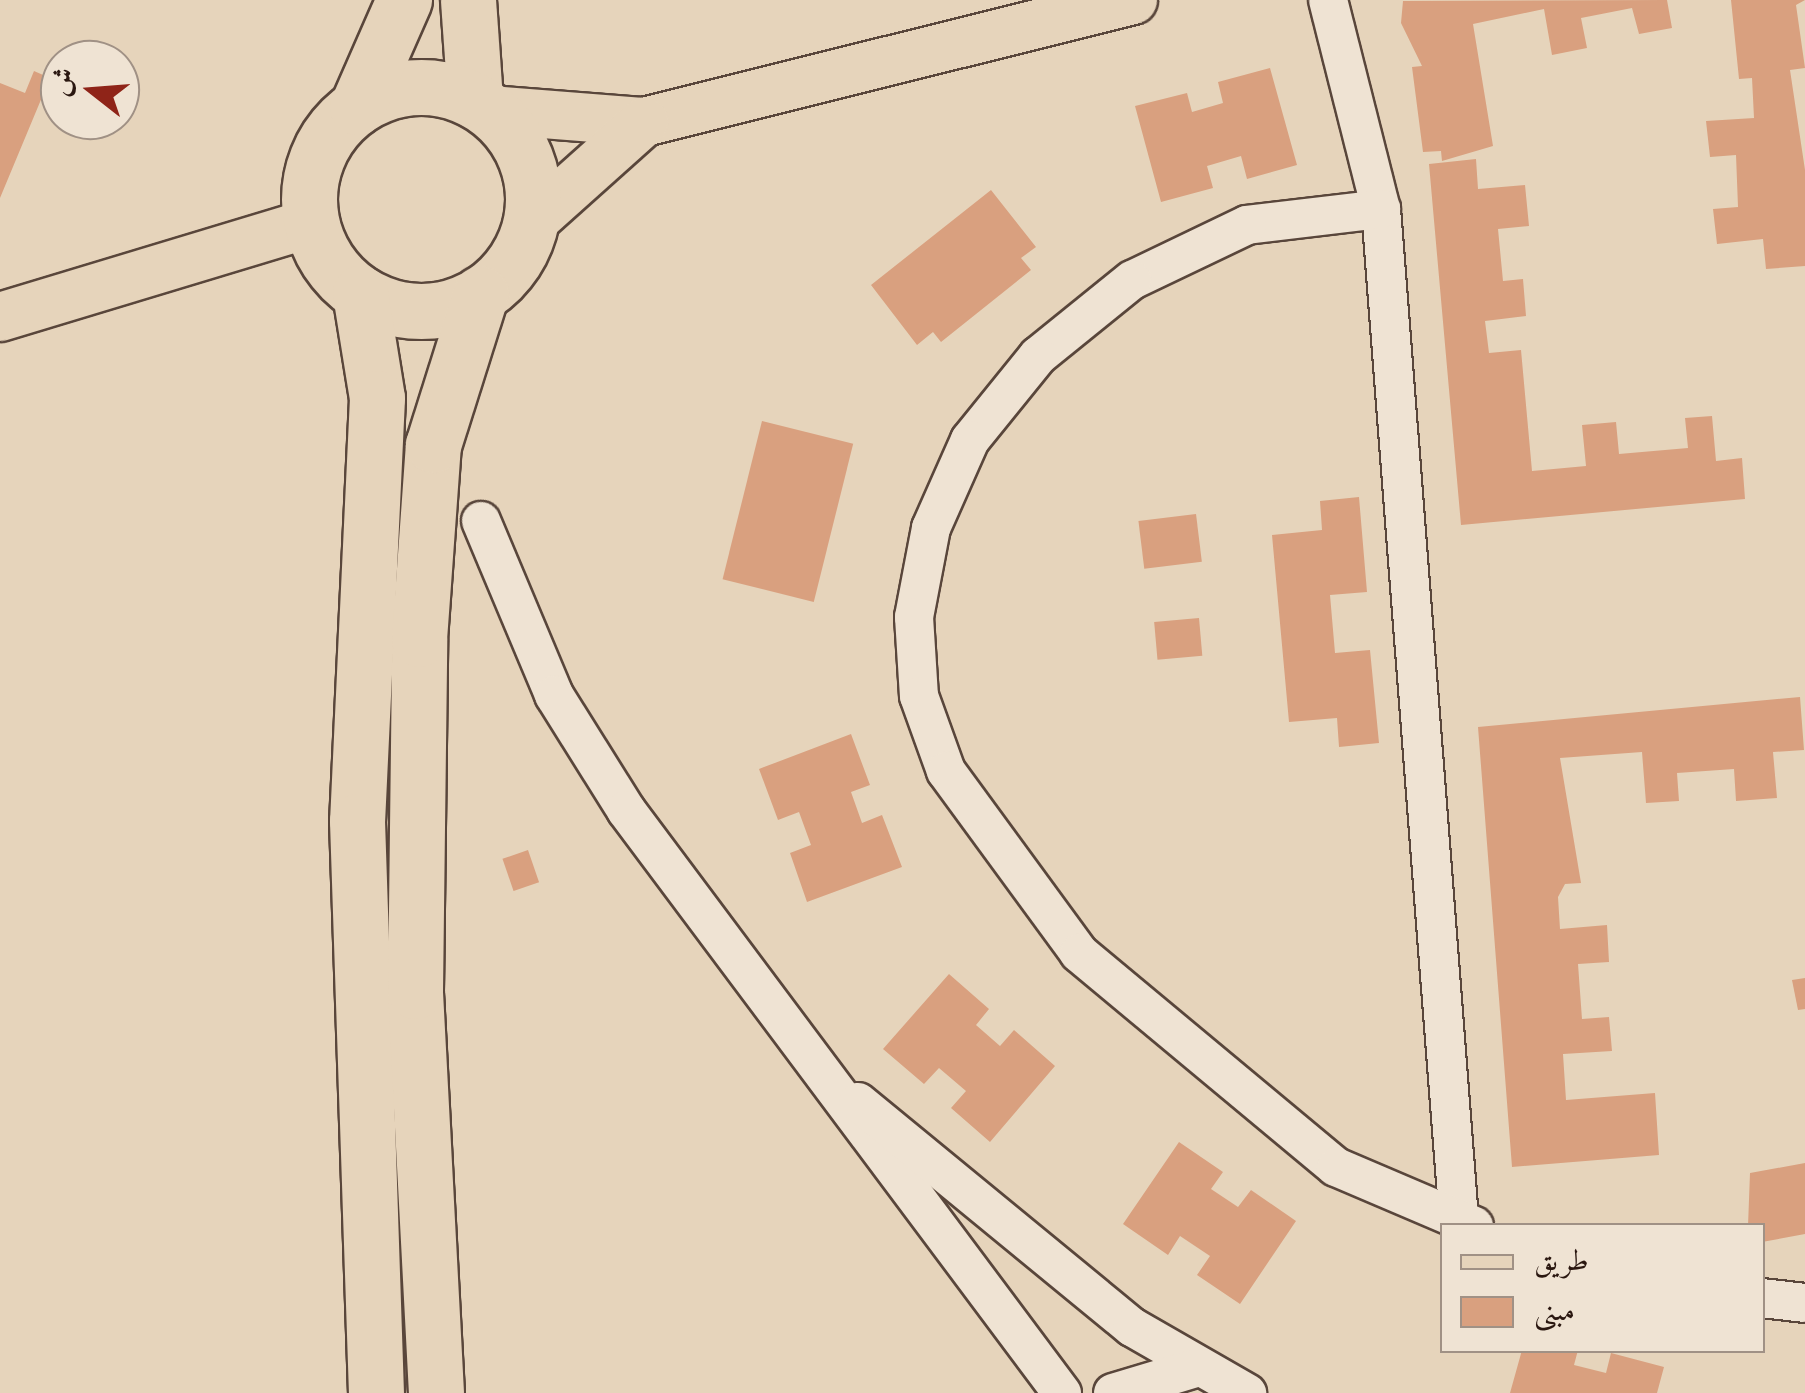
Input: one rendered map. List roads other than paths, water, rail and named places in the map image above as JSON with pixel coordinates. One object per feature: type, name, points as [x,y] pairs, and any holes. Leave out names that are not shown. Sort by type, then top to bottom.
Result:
[{"type":"highway","points":[[404,0],[357,107],[316,158],[312,223],[329,263],[360,293],[420,311],[480,294]]},
{"type":"highway","points":[[436,1393],[415,992],[418,638],[433,445],[480,294],[512,262],[530,223],[525,157],[483,106],[468,0]]},
{"type":"highway","points":[[357,107],[415,87],[483,106]]},
{"type":"highway","points":[[360,293],[377,398],[357,821],[376,1393]]},
{"type":"main road","points":[[483,106],[644,122],[1133,0]]},
{"type":"main road","points":[[530,223],[644,122]]},
{"type":"main road","points":[[0,317],[312,223]]},
{"type":"street","points":[[1328,0],[1381,209],[1467,1223],[1336,1168],[1224,1083],[1079,952],[946,772],[919,696],[914,617],[931,528],[970,440],[1038,356],[1132,280],[1247,225],[1381,209]]},
{"type":"street","points":[[481,522],[554,695],[626,810],[806,1059],[1062,1393]]},
{"type":"street","points":[[806,1059],[1132,1327],[1219,1384]]},
{"type":"street","points":[[1765,1298],[1805,1303]]},
{"type":"street","points":[[1113,1393],[1219,1384]]}]
